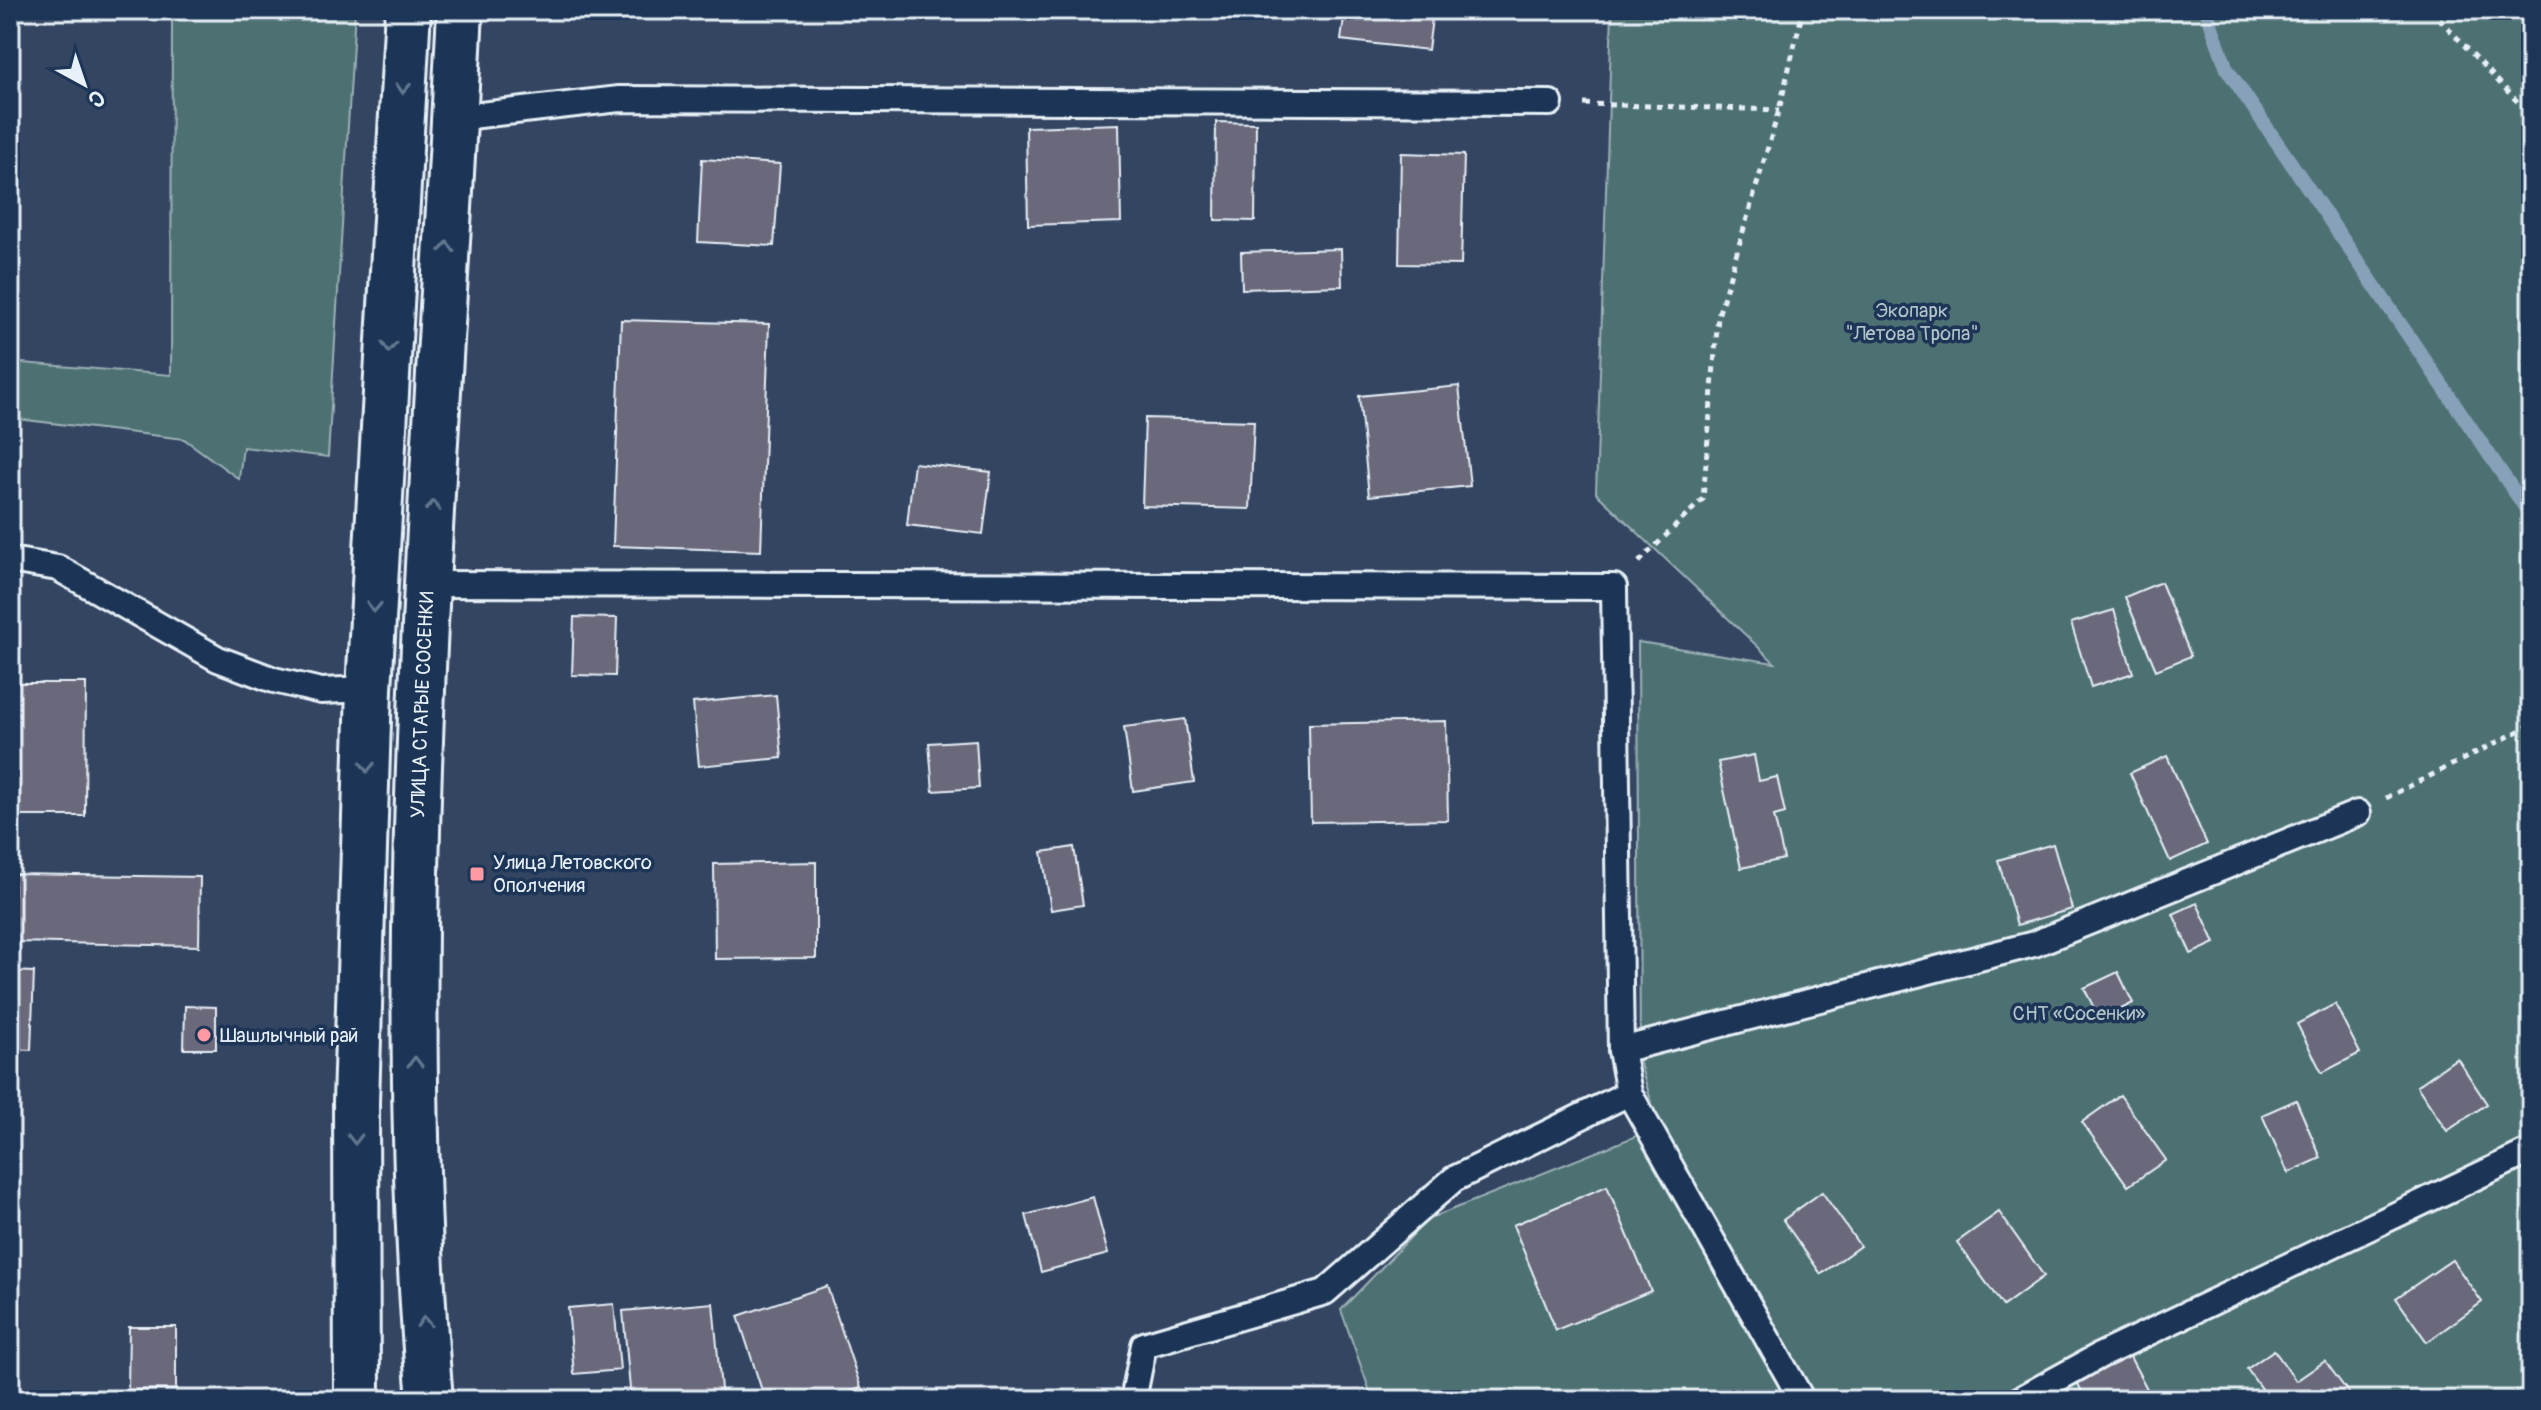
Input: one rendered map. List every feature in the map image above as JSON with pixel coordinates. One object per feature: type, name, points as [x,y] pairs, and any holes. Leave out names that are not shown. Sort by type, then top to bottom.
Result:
[{"type":"main road","points":[[357,1400],[356,1102],[369,689],[408,10]]},
{"type":"main road","name":"УЛИЦА СТАРЫЕ СОСЕНКИ","points":[[430,1400],[415,1136],[415,857],[460,10]]},
{"type":"lane","points":[[454,118],[619,99],[1550,103]]},
{"type":"lane","points":[[10,560],[58,568],[218,659],[274,680],[321,691],[369,689]]},
{"type":"lane","points":[[429,584],[1614,587],[1621,1050],[1629,1093],[1802,1400]]},
{"type":"lane","points":[[1621,1050],[2034,944],[2358,813]]},
{"type":"lane","points":[[1133,1400],[1144,1345],[1325,1292],[1454,1179],[1629,1093]]},
{"type":"lane","points":[[2019,1400],[2099,1356],[2524,1154]]},
{"type":"path","points":[[1614,587],[1703,499],[1718,316],[1779,110],[1803,10]]},
{"type":"path","points":[[2431,10],[2531,116]]},
{"type":"path","points":[[1550,103],[1779,110]]},
{"type":"path","points":[[2358,813],[2531,725]]},
{"type":"green space","points":[[172,10],[355,10],[328,457],[243,447],[239,479],[184,439],[10,418],[10,362],[171,375]]},
{"type":"green space","points":[[1612,10],[2531,10],[2531,1400],[1373,1400],[1341,1310],[1428,1219],[1659,1127],[1640,1064],[1638,642],[1775,663],[1596,493]]},
{"type":"building","points":[[991,10],[1049,10],[1049,18],[991,19]]},
{"type":"building","points":[[1345,10],[1433,10],[1428,50],[1341,40]]},
{"type":"building","points":[[1216,122],[1256,123],[1255,221],[1215,220]]},
{"type":"building","points":[[1119,124],[1121,222],[1028,225],[1026,127]]},
{"type":"building","points":[[1401,153],[1464,155],[1461,265],[1399,264]]},
{"type":"building","points":[[702,159],[780,164],[774,246],[698,242]]},
{"type":"building","points":[[1341,249],[1342,286],[1242,289],[1241,252]]},
{"type":"building","points":[[621,320],[769,324],[761,551],[613,546]]},
{"type":"building","points":[[1459,386],[1470,486],[1369,496],[1359,396]]},
{"type":"building","points":[[1145,418],[1254,421],[1250,509],[1142,506]]},
{"type":"building","points":[[914,463],[991,472],[983,534],[907,525]]},
{"type":"building","points":[[2161,582],[2191,656],[2156,670],[2125,597]]},
{"type":"building","points":[[2114,610],[2133,673],[2091,687],[2071,623]]},
{"type":"building","points":[[574,617],[617,618],[615,676],[572,675]]},
{"type":"building","points":[[10,683],[86,683],[85,816],[10,816]]},
{"type":"building","points":[[776,695],[782,758],[699,766],[693,703]]},
{"type":"building","points":[[1185,719],[1194,782],[1133,791],[1124,727]]},
{"type":"building","points":[[1446,721],[1448,820],[1311,822],[1309,724]]},
{"type":"building","points":[[976,740],[979,788],[933,791],[929,743]]},
{"type":"building","points":[[1754,755],[1759,781],[1777,777],[1785,813],[1774,816],[1784,859],[1741,868],[1718,762]]},
{"type":"building","points":[[2167,756],[2207,844],[2170,861],[2130,773]]},
{"type":"building","points":[[2053,844],[2072,909],[2017,925],[1998,860]]},
{"type":"building","points":[[1074,847],[1083,905],[1051,910],[1042,852]]},
{"type":"building","points":[[816,862],[816,958],[715,959],[714,864]]},
{"type":"building","points":[[14,874],[200,877],[199,946],[13,942]]},
{"type":"building","points":[[2197,903],[2215,943],[2191,954],[2173,914]]},
{"type":"building","points":[[10,971],[34,972],[31,1050],[10,1049]]},
{"type":"building","points":[[2118,972],[2133,1003],[2100,1020],[2084,988]]},
{"type":"building","points":[[2335,1004],[2360,1053],[2322,1073],[2297,1024]]},
{"type":"building","points":[[185,1006],[216,1007],[216,1049],[184,1049]]},
{"type":"building","points":[[2457,1058],[2487,1104],[2447,1131],[2417,1086]]},
{"type":"building","points":[[2120,1095],[2166,1160],[2128,1186],[2082,1122]]},
{"type":"building","points":[[2296,1100],[2321,1158],[2288,1173],[2262,1115]]},
{"type":"building","points":[[1607,1186],[1651,1291],[1556,1330],[1513,1225]]},
{"type":"building","points":[[1822,1192],[1860,1246],[1821,1274],[1783,1220]]},
{"type":"building","points":[[1093,1197],[1108,1254],[1041,1272],[1026,1215]]},
{"type":"building","points":[[1999,1212],[2044,1276],[2003,1306],[1957,1242]]},
{"type":"building","points":[[10,1214],[14,1214],[16,1285],[10,1285]]},
{"type":"building","points":[[2452,1260],[2482,1302],[2427,1342],[2396,1298]]},
{"type":"building","points":[[827,1286],[861,1388],[825,1400],[765,1400],[738,1316]]},
{"type":"building","points":[[713,1303],[722,1400],[631,1400],[623,1311]]},
{"type":"building","points":[[614,1304],[620,1370],[574,1374],[568,1308]]},
{"type":"building","points":[[129,1327],[176,1327],[176,1390],[128,1390]]},
{"type":"building","points":[[2274,1350],[2296,1381],[2325,1361],[2353,1399],[2269,1400],[2247,1369]]},
{"type":"building","points":[[2129,1355],[2153,1400],[2086,1400],[2077,1382]]},
{"type":"waterway","points":[[2206,10],[2227,69],[2531,516]]},
{"type":"place","name":"Улица Летовского Ополчения","points":[[477,874]]},
{"type":"place","name":"Шашлычный рай","points":[[204,1035]]},
{"type":"park label","name":"Экопарк \"Летова Тропа\"","points":[[1912,322]]},
{"type":"park label","name":"СНТ «Сосенки»","points":[[2079,1013]]}]
